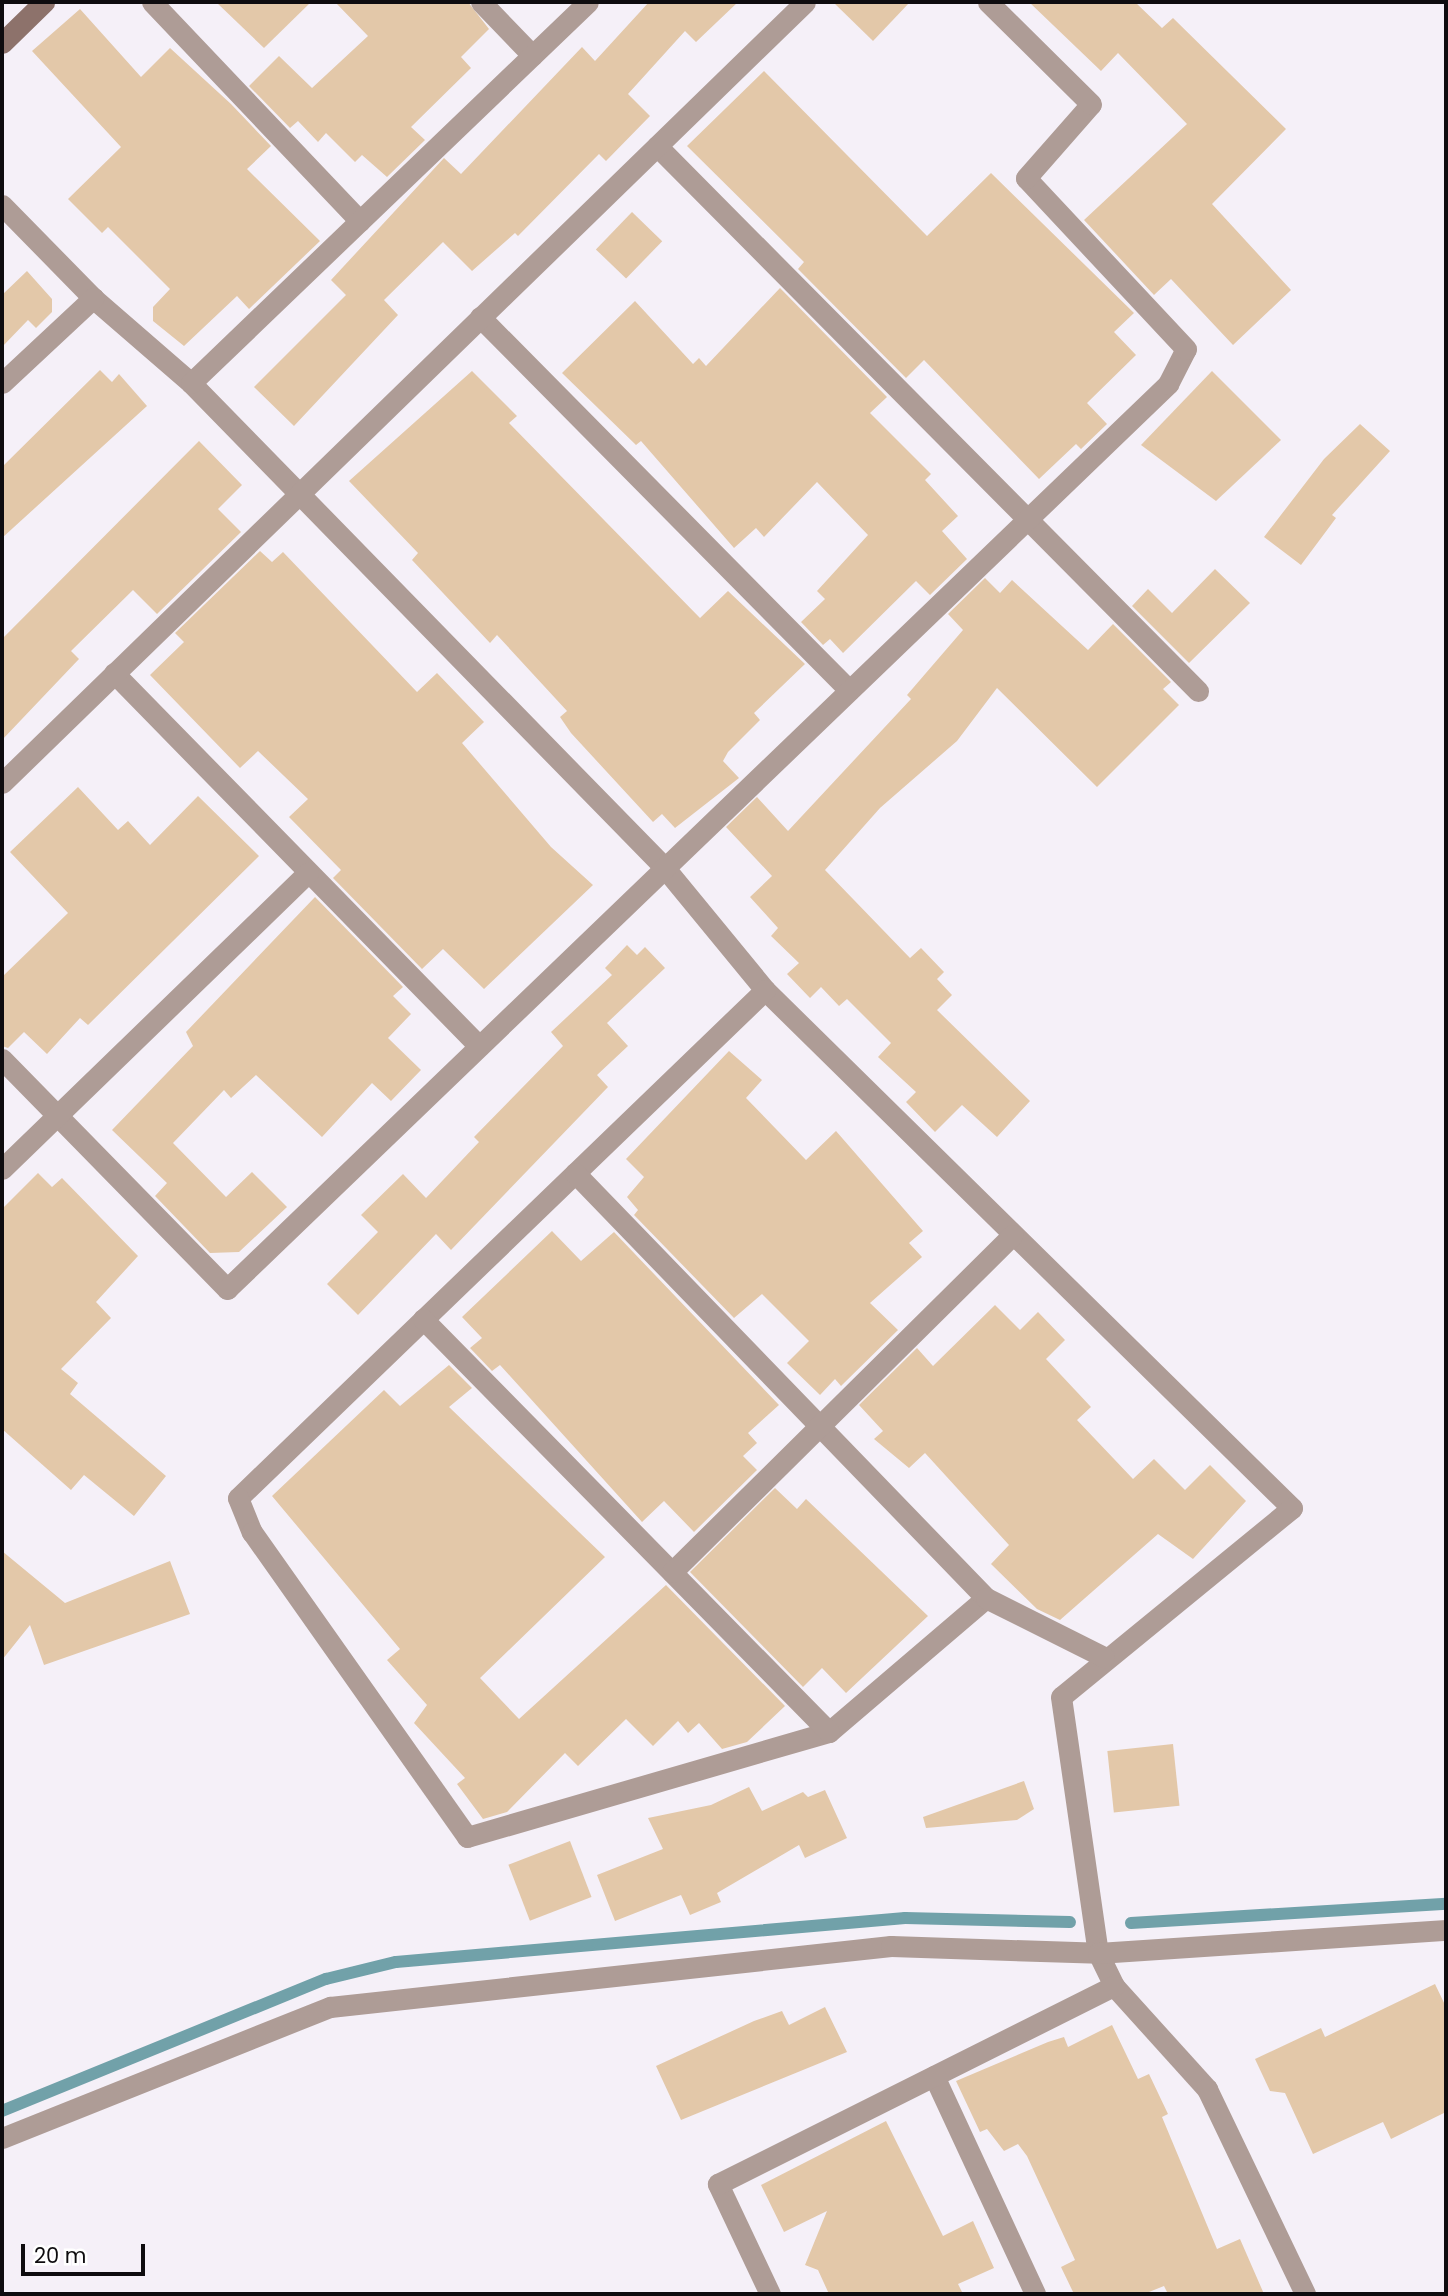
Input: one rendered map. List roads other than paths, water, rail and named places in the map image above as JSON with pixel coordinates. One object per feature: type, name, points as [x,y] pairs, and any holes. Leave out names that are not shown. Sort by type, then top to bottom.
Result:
[{"type":"street","points":[[2,43],[44,2]]},
{"type":"street","points":[[152,2],[360,221]]},
{"type":"street","points":[[481,2],[532,55]]},
{"type":"street","points":[[191,383],[588,2]]},
{"type":"street","points":[[2,783],[806,2]]},
{"type":"street","points":[[2,1059],[227,1289],[1168,384],[1185,349],[1026,178],[1091,104],[988,2]]},
{"type":"street","points":[[657,146],[1030,517],[1198,691]]},
{"type":"street","points":[[2,205],[93,298],[191,383],[664,867],[765,990],[1292,1508],[1125,1651],[1104,1657],[1061,1697],[1098,1953],[1114,1986],[1207,2089],[1304,2294]]},
{"type":"street","points":[[2,383],[93,298]]},
{"type":"street","points":[[480,317],[849,690]]},
{"type":"street","points":[[114,673],[479,1046]]},
{"type":"street","points":[[2,1169],[308,872]]},
{"type":"street","points":[[765,990],[238,1498],[252,1532],[467,1837],[829,1732],[986,1598]]},
{"type":"street","points":[[575,1173],[986,1598],[1104,1657]]},
{"type":"street","points":[[672,1572],[816,1423],[1013,1235]]},
{"type":"street","points":[[423,1319],[829,1732]]},
{"type":"street","points":[[2,2138],[330,2007],[891,1946],[1098,1953],[1446,1930]]},
{"type":"street","points":[[770,2294],[718,2184],[1114,1986]]},
{"type":"street","points":[[934,2076],[1035,2294]]},
{"type":"waterway","points":[[1131,1923],[1446,1904]]},
{"type":"waterway","points":[[2,2111],[326,1979],[396,1962],[905,1918],[1070,1922]]}]
